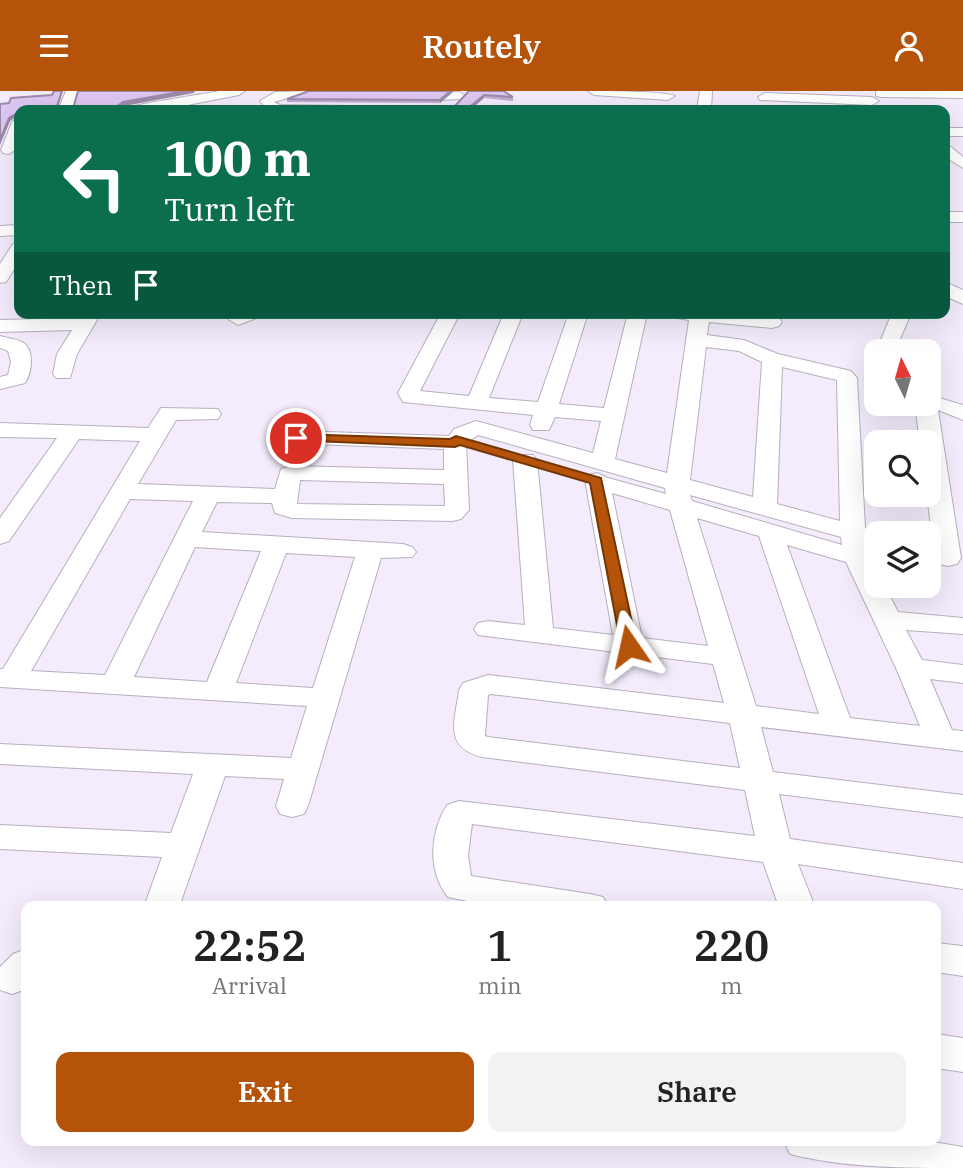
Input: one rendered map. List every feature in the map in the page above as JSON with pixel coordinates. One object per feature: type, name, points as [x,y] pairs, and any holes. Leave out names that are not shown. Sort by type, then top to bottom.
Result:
[{"type":"street","points":[[160,105],[198,95],[238,91]]},
{"type":"street","points":[[270,105],[267,100],[275,96],[306,91]]},
{"type":"street","points":[[594,91],[668,94]]},
{"type":"street","points":[[395,97],[462,94]]},
{"type":"street","points":[[763,100],[876,99],[963,94]]},
{"type":"street","points":[[9,150],[14,126]]},
{"type":"street","points":[[0,278],[14,256]]},
{"type":"street","points":[[0,325],[8,313],[14,310]]},
{"type":"street","points":[[0,325],[89,319]]},
{"type":"street","points":[[63,374],[67,354],[89,319]]},
{"type":"street","points":[[448,319],[409,393],[411,397],[615,416]]},
{"type":"street","points":[[476,404],[511,319]]},
{"type":"street","points":[[540,635],[530,452],[577,319]]},
{"type":"street","points":[[629,646],[599,472],[615,416],[637,319]]},
{"type":"street","points":[[700,319],[679,494],[723,656],[743,715],[776,851],[795,901]]},
{"type":"street","points":[[745,319],[772,322]]},
{"type":"street","points":[[891,339],[900,319]]},
{"type":"street","points":[[698,340],[744,346],[772,359],[844,375],[847,378],[862,543],[888,619],[911,668],[952,739]]},
{"type":"street","points":[[0,342],[17,347],[21,362],[18,379],[0,383]]},
{"type":"street","points":[[772,359],[767,520],[838,726]]},
{"type":"street","points":[[942,403],[963,413]]},
{"type":"street","points":[[210,414],[169,413],[6,678],[323,698]]},
{"type":"street","points":[[930,417],[947,557]]},
{"type":"street","points":[[0,430],[155,435]]},
{"type":"street","points":[[0,536],[8,513],[73,432]]},
{"type":"street","points":[[296,438],[455,441],[530,452],[767,520],[862,543]]},
{"type":"street","points":[[455,441],[457,477],[457,510],[449,515],[292,511],[284,508],[289,474],[292,473],[457,477]]},
{"type":"street","points":[[122,491],[272,496]]},
{"type":"street","points":[[115,685],[208,494]]},
{"type":"street","points":[[187,540],[403,552]]},
{"type":"street","points":[[218,692],[276,546]]},
{"type":"street","points":[[292,806],[370,551]]},
{"type":"street","points":[[888,619],[963,626]]},
{"type":"street","points":[[488,629],[723,656]]},
{"type":"street","points":[[911,668],[963,674]]},
{"type":"street","points":[[952,739],[488,684],[474,690],[469,737],[473,743],[482,747],[963,806]]},
{"type":"street","points":[[0,754],[302,769]]},
{"type":"street","points":[[164,901],[213,763]]},
{"type":"street","points":[[549,901],[460,888],[452,881],[456,818],[459,813],[776,851],[806,852],[963,876]]},
{"type":"street","points":[[0,837],[182,846]]},
{"type":"street","points":[[941,958],[963,961]]},
{"type":"street","points":[[941,1052],[963,1055]]},
{"type":"street","points":[[849,1146],[934,1156]]},
{"type":"building","points":[[54,91],[62,91],[57,105],[14,105],[14,115],[9,118],[0,140],[0,104],[9,103],[11,98],[52,95]]},
{"type":"building","points":[[78,91],[185,91],[119,105],[74,105]]},
{"type":"building","points":[[309,91],[450,91],[440,100],[287,99]]},
{"type":"building","points":[[469,91],[505,91],[513,97],[484,95],[472,105],[456,105]]},
{"type":"route","points":[[296,438],[455,443],[456,440],[597,481],[629,646]]}]
